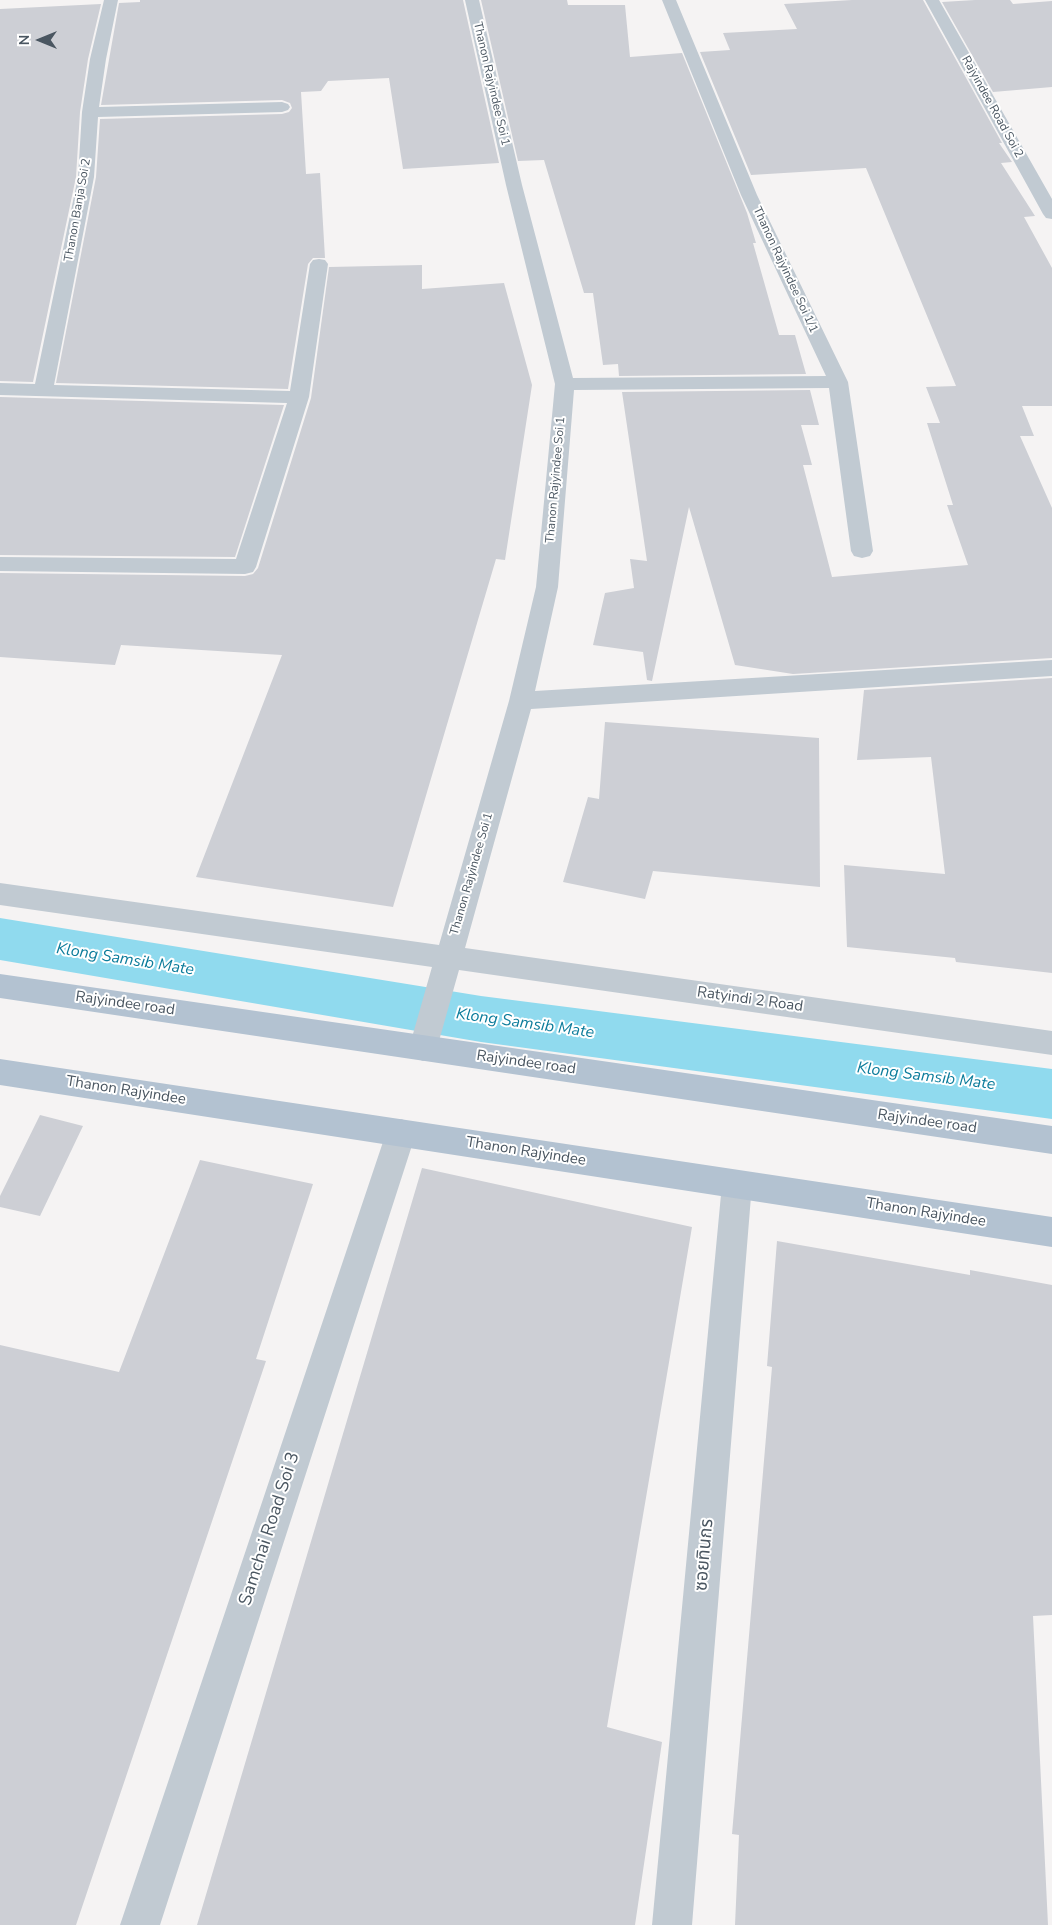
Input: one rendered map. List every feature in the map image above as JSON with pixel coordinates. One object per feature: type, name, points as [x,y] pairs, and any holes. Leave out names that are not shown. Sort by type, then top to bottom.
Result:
[{"type":"main road","name":"Rajyindee road","points":[[0,986],[1052,1140]]},
{"type":"main road","name":"Thanon Rajyindee","points":[[0,1072],[1052,1232]]},
{"type":"street","name":"Thanon Banja Soi 2","points":[[44,390],[86,177],[90,112],[98,59],[111,0]]},
{"type":"street","name":"Thanon Rajyindee Soi 1","points":[[423,1048],[521,702],[547,587],[565,384],[514,184],[472,0]]},
{"type":"street","name":"Thanon Rajyindee Soi 1/1","points":[[669,0],[749,195],[838,382],[862,551]]},
{"type":"street","name":"Rajyindee Road Soi 2","points":[[932,0],[1052,214]]},
{"type":"street","points":[[90,112],[282,107]]},
{"type":"street","points":[[0,564],[245,567],[299,397],[319,264]]},
{"type":"street","points":[[565,384],[838,382]]},
{"type":"street","points":[[0,389],[299,397]]},
{"type":"street","points":[[521,702],[1052,668]]},
{"type":"street","name":"Ratyindi 2 Road","points":[[0,894],[1052,1043]]},
{"type":"street","name":"Samchai Road Soi 3","points":[[140,1925],[401,1133]]},
{"type":"street","name":"ซอยทินกร","points":[[672,1925],[737,1184]]},
{"type":"building","points":[[140,0],[463,0],[499,163],[403,169],[389,78],[328,81],[321,91],[301,92],[306,174],[320,173],[325,258],[313,258],[308,264],[288,389],[56,383],[96,177],[100,119],[282,114],[289,112],[292,108],[290,103],[282,100],[101,105],[119,3],[140,2]]},
{"type":"building","points":[[481,0],[567,0],[568,5],[625,5],[630,57],[682,53],[747,213],[756,243],[753,243],[779,335],[795,335],[806,374],[619,376],[618,364],[603,365],[593,293],[584,293],[544,160],[518,161]]},
{"type":"building","points":[[852,0],[923,0],[1002,143],[999,143],[1012,162],[1001,163],[1035,216],[1024,217],[1052,268],[1052,406],[1022,406],[1034,436],[1020,436],[1052,508],[1052,658],[793,674],[735,665],[689,507],[652,681],[647,680],[643,652],[593,645],[605,593],[634,588],[630,559],[647,561],[622,392],[810,390],[819,425],[801,425],[812,465],[803,465],[832,577],[968,565],[947,505],[953,505],[927,423],[940,423],[926,387],[956,386],[866,168],[751,175],[700,52],[730,50],[723,33],[797,29],[784,4]]},
{"type":"building","points":[[1010,0],[1013,4],[1052,1],[1052,87],[993,92],[942,2]]},
{"type":"building","points":[[101,4],[88,59],[80,112],[76,177],[33,382],[0,381],[0,9]]},
{"type":"building","points":[[422,265],[422,289],[504,283],[532,385],[505,560],[496,559],[393,907],[196,877],[282,655],[121,645],[115,665],[0,657],[0,573],[245,576],[253,574],[258,568],[311,398],[329,267]]},
{"type":"building","points":[[0,397],[284,405],[235,557],[0,555]]},
{"type":"building","points":[[1052,678],[1052,973],[956,962],[955,958],[847,947],[844,865],[945,874],[931,757],[857,760],[864,690]]},
{"type":"building","points":[[605,722],[819,738],[820,887],[653,871],[645,899],[563,882],[588,797],[599,799]]},
{"type":"building","points":[[40,1115],[83,1126],[40,1216],[0,1207],[0,1196]]},
{"type":"building","points":[[200,1160],[313,1184],[256,1359],[266,1361],[76,1925],[0,1925],[0,1345],[119,1372]]},
{"type":"building","points":[[422,1168],[692,1227],[607,1727],[662,1742],[635,1925],[197,1925]]},
{"type":"building","points":[[777,1241],[970,1275],[970,1270],[1052,1285],[1052,1615],[1033,1616],[1048,1925],[735,1925],[739,1835],[732,1834],[772,1367],[767,1366]]},
{"type":"waterway","name":"Klong Samsib Mate","points":[[0,939],[481,1019],[1052,1094]]}]
